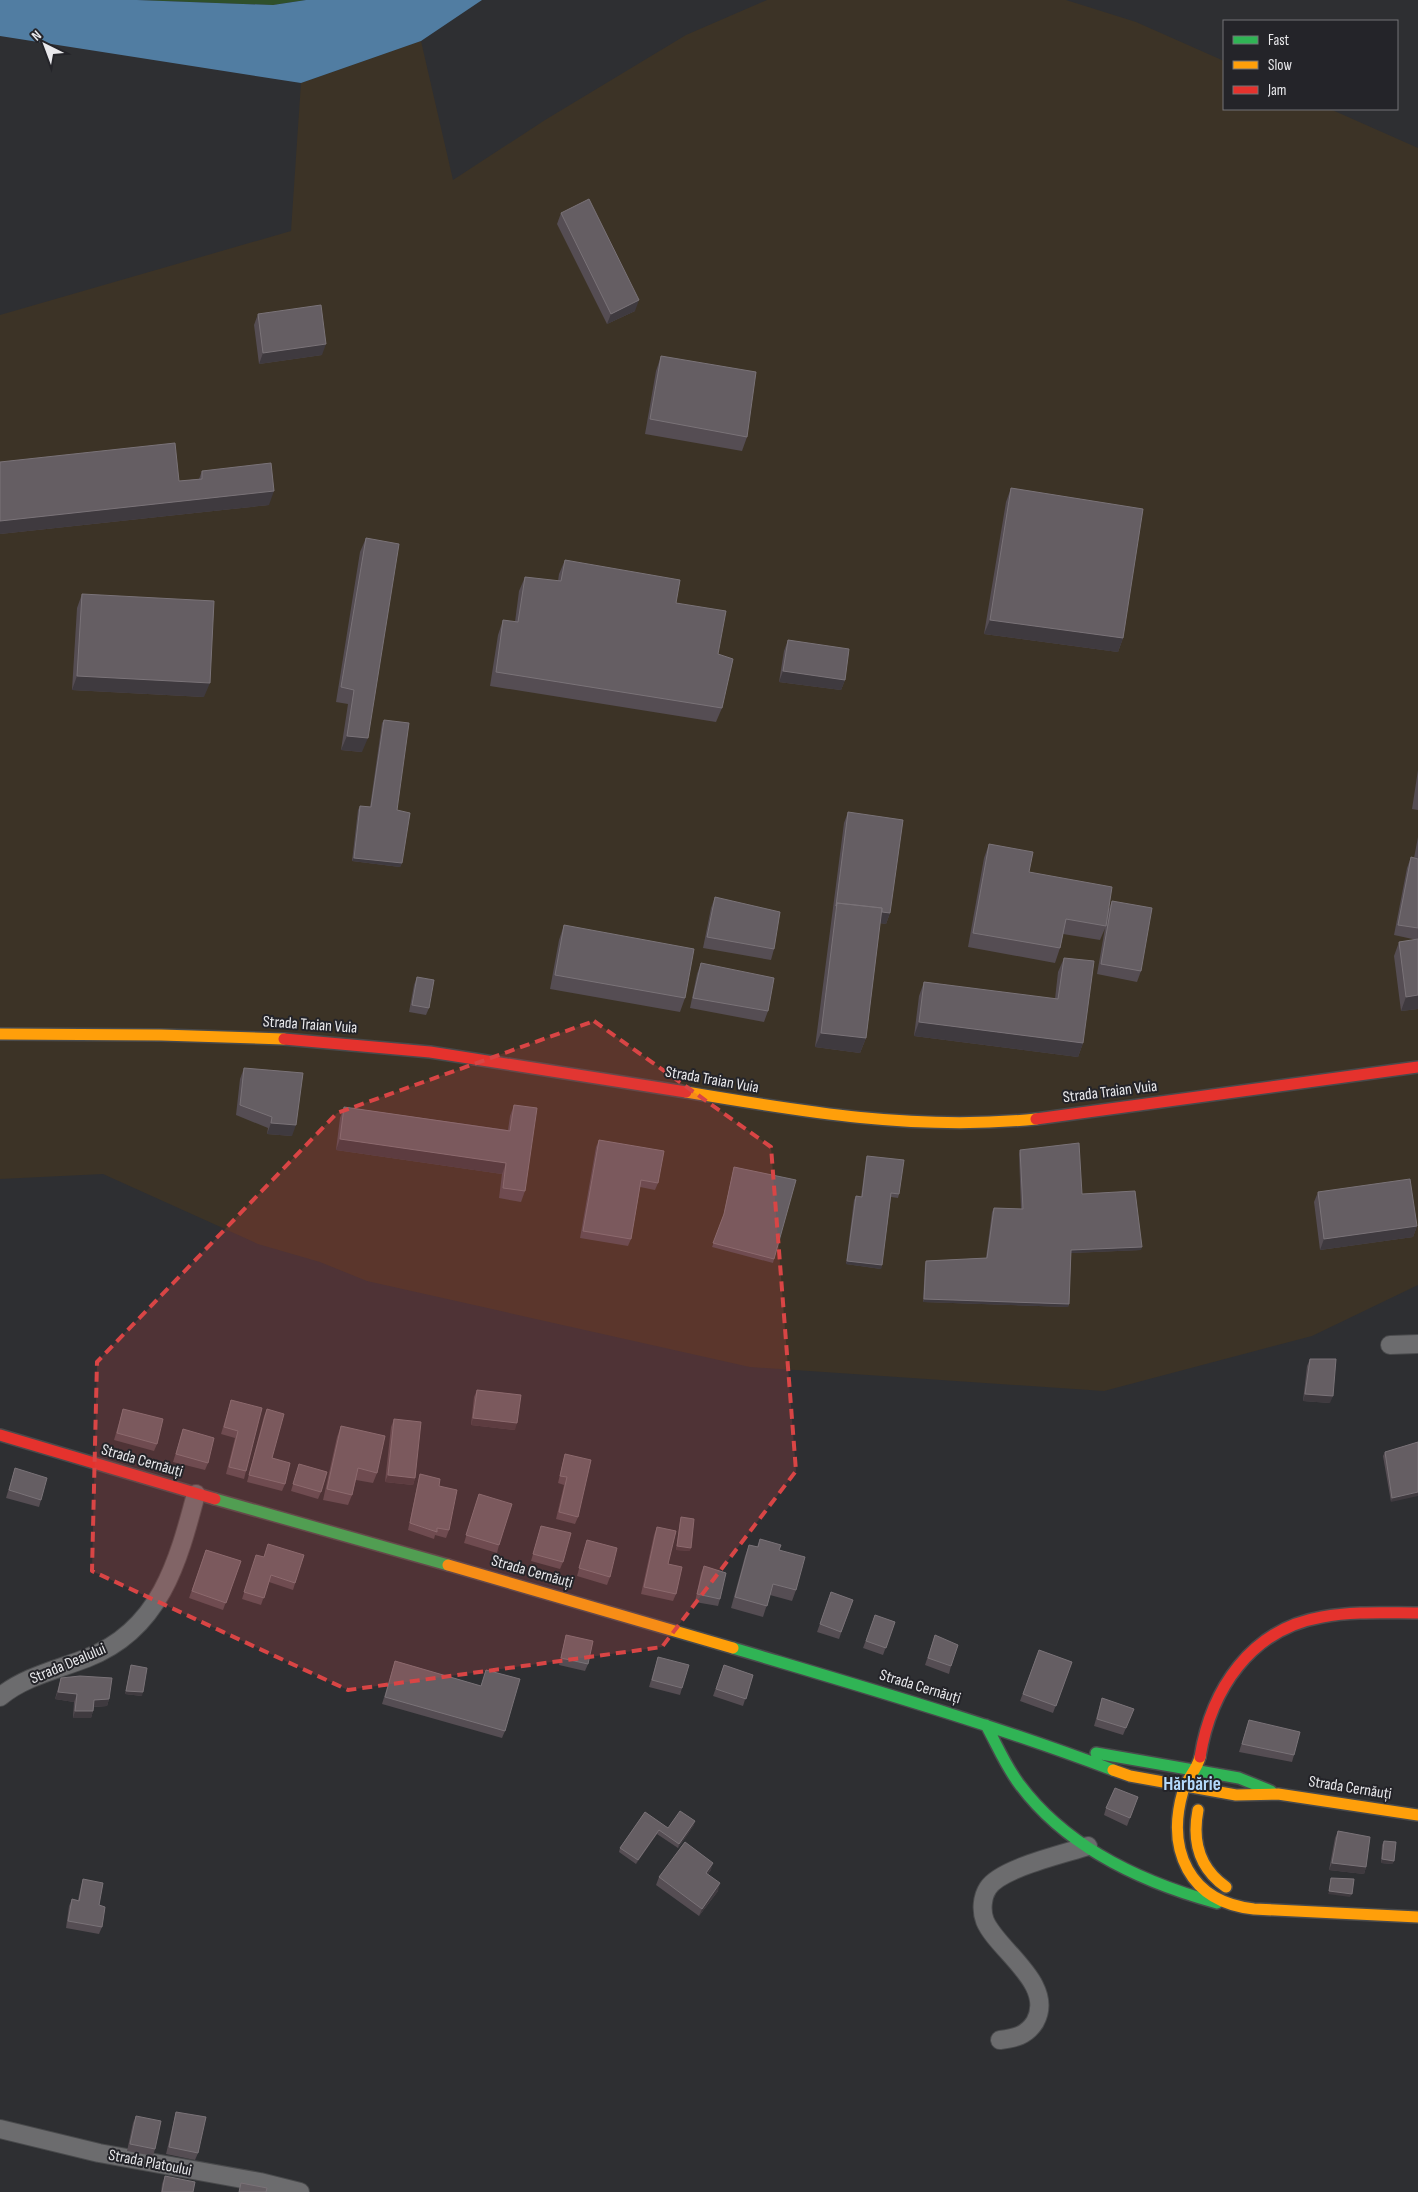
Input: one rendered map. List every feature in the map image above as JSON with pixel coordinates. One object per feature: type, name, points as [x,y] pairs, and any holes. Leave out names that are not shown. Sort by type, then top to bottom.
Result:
[{"type":"street","name":"Strada Traian Vuia","points":[[0,1034],[191,1035],[313,1040],[380,1046],[588,1075],[844,1117],[933,1124],[977,1123],[1089,1112],[1418,1066]]},
{"type":"street","points":[[1390,1345],[1418,1344]]},
{"type":"street","name":"Strada Cernăuți","points":[[0,1435],[196,1494],[540,1591],[986,1725],[1053,1747],[1130,1776],[1184,1788],[1236,1795],[1278,1794],[1418,1815]]},
{"type":"street","name":"Strada Dealului","points":[[0,1697],[43,1674],[106,1650],[134,1631],[150,1610],[177,1561],[196,1494]]},
{"type":"street","points":[[1229,1905],[1197,1884],[1182,1862],[1178,1833],[1184,1788],[1196,1770],[1212,1711],[1224,1686],[1242,1661],[1266,1638],[1294,1622],[1317,1616],[1418,1613]]},
{"type":"street","points":[[986,1725],[1002,1758],[1021,1786],[1039,1806],[1088,1846],[1125,1869],[1154,1883],[1184,1895],[1249,1910],[1297,1910],[1418,1917]]},
{"type":"street","name":"Strada Cernăuți","points":[[1053,1747],[1134,1758],[1239,1778],[1278,1794]]},
{"type":"street","points":[[1196,1770],[1202,1790],[1196,1815],[1195,1836],[1199,1853],[1207,1868],[1221,1884],[1240,1894],[1297,1910]]},
{"type":"street","points":[[1000,2040],[1018,2038],[1027,2032],[1038,2015],[1038,2002],[1035,1988],[1021,1965],[985,1921],[983,1898],[987,1888],[998,1877],[1088,1846]]},
{"type":"street","name":"Strada Platoului","points":[[0,2129],[99,2153],[260,2182],[300,2192]]},
{"type":"highlighted area","points":[[594,1021],[771,1147],[796,1471],[662,1647],[348,1690],[92,1571],[97,1362],[337,1113]]},
{"type":"shaded area","points":[[767,0],[1066,0],[1136,22],[1223,61],[1223,110],[1332,110],[1418,148],[1418,1285],[1312,1336],[1104,1391],[750,1367],[367,1281],[320,1262],[258,1244],[103,1174],[0,1179],[0,315],[291,231],[301,83],[421,41],[453,180],[545,120],[686,35]]},
{"type":"green space","points":[[137,0],[306,0],[273,5]]},
{"type":"water","points":[[0,0],[137,0],[273,5],[306,0],[482,0],[421,41],[301,83],[0,36]]},
{"type":"building","points":[[589,199],[639,300],[611,314],[561,213]]},
{"type":"building","points":[[321,305],[326,344],[263,353],[258,314]]},
{"type":"building","points":[[661,356],[756,372],[747,437],[650,419]]},
{"type":"building","points":[[175,443],[179,481],[202,479],[202,471],[271,463],[274,491],[0,521],[0,462]]},
{"type":"building","points":[[1011,488],[1143,509],[1123,638],[990,620]]},
{"type":"building","points":[[366,538],[399,544],[368,738],[347,736],[354,690],[341,687]]},
{"type":"building","points":[[565,560],[680,580],[676,603],[726,611],[718,654],[733,659],[722,708],[496,672],[503,620],[518,622],[525,577],[561,581]]},
{"type":"building","points":[[82,594],[214,601],[210,683],[77,676]]},
{"type":"building","points":[[788,640],[849,649],[845,680],[783,671]]},
{"type":"building","points":[[384,720],[409,723],[397,810],[410,813],[402,863],[354,858],[360,806],[371,807]]},
{"type":"building","points":[[848,812],[903,820],[890,913],[882,912],[882,908],[837,903],[836,906]]},
{"type":"building","points":[[989,844],[1033,852],[1029,872],[1112,887],[1106,926],[1066,919],[1060,948],[973,933]]},
{"type":"building","points":[[1411,857],[1418,859],[1418,928],[1398,925]]},
{"type":"building","points":[[715,897],[780,912],[774,949],[707,937]]},
{"type":"building","points":[[1112,901],[1152,908],[1141,971],[1101,964]]},
{"type":"building","points":[[837,903],[882,908],[866,1038],[821,1033]]},
{"type":"building","points":[[564,925],[694,949],[685,998],[555,975]]},
{"type":"building","points":[[1418,939],[1418,995],[1406,997],[1399,942]]},
{"type":"building","points":[[1064,958],[1094,961],[1083,1043],[919,1022],[924,982],[1058,999]]},
{"type":"building","points":[[701,963],[774,978],[768,1011],[693,998]]},
{"type":"building","points":[[417,977],[434,980],[429,1008],[412,1005]]},
{"type":"building","points":[[244,1068],[303,1073],[296,1125],[271,1123],[272,1117],[240,1105]]},
{"type":"building","points":[[514,1105],[537,1108],[525,1191],[503,1188],[506,1163],[340,1139],[344,1107],[510,1131]]},
{"type":"building","points":[[599,1140],[664,1151],[658,1183],[641,1180],[631,1239],[583,1231]]},
{"type":"building","points":[[1079,1143],[1082,1194],[1135,1191],[1142,1247],[1071,1250],[1069,1304],[924,1299],[926,1261],[987,1258],[994,1208],[1023,1209],[1020,1150]]},
{"type":"building","points":[[867,1156],[904,1160],[899,1194],[891,1193],[882,1265],[847,1261],[856,1196],[862,1197]]},
{"type":"building","points":[[734,1167],[796,1180],[774,1259],[713,1243],[724,1214]]},
{"type":"building","points":[[1410,1179],[1417,1226],[1324,1239],[1318,1192]]},
{"type":"building","points":[[1310,1359],[1336,1359],[1333,1396],[1305,1394]]},
{"type":"building","points":[[477,1390],[521,1395],[517,1423],[473,1418]]},
{"type":"building","points":[[231,1400],[262,1408],[246,1471],[229,1467],[238,1431],[224,1427]]},
{"type":"building","points":[[123,1409],[163,1419],[157,1444],[117,1433]]},
{"type":"building","points":[[267,1409],[284,1414],[272,1458],[290,1463],[285,1484],[249,1475]]},
{"type":"building","points":[[394,1419],[421,1422],[415,1478],[388,1475]]},
{"type":"building","points":[[341,1426],[385,1436],[377,1473],[358,1468],[352,1495],[327,1489]]},
{"type":"building","points":[[183,1429],[214,1438],[208,1463],[176,1454]]},
{"type":"building","points":[[1418,1442],[1418,1492],[1392,1498],[1385,1452]]},
{"type":"building","points":[[565,1454],[591,1460],[578,1517],[559,1512],[567,1477],[560,1476]]},
{"type":"building","points":[[299,1464],[327,1472],[321,1492],[293,1484]]},
{"type":"building","points":[[15,1468],[47,1478],[41,1500],[9,1490]]},
{"type":"building","points":[[420,1474],[440,1479],[439,1486],[457,1490],[449,1530],[437,1528],[437,1532],[410,1523]]},
{"type":"building","points":[[479,1494],[512,1504],[499,1545],[466,1535]]},
{"type":"building","points":[[681,1517],[694,1519],[691,1548],[677,1546]]},
{"type":"building","points":[[541,1526],[571,1533],[563,1562],[533,1554]]},
{"type":"building","points":[[657,1527],[676,1531],[668,1564],[682,1567],[676,1594],[644,1587]]},
{"type":"building","points":[[760,1539],[781,1545],[779,1550],[805,1557],[796,1590],[773,1584],[767,1606],[735,1597],[749,1545],[758,1547]]},
{"type":"building","points":[[587,1540],[617,1548],[610,1577],[579,1568]]},
{"type":"building","points":[[268,1544],[304,1555],[295,1583],[271,1575],[264,1598],[244,1592],[256,1555],[264,1557]]},
{"type":"building","points":[[206,1550],[241,1561],[226,1603],[192,1591]]},
{"type":"building","points":[[704,1566],[726,1573],[720,1599],[697,1594]]},
{"type":"building","points":[[831,1592],[853,1600],[841,1632],[820,1624]]},
{"type":"building","points":[[875,1615],[895,1622],[886,1648],[866,1641]]},
{"type":"building","points":[[566,1635],[593,1641],[588,1664],[561,1658]]},
{"type":"building","points":[[935,1635],[958,1645],[951,1666],[928,1658]]},
{"type":"building","points":[[1039,1650],[1072,1662],[1056,1706],[1023,1694]]},
{"type":"building","points":[[658,1657],[689,1665],[682,1688],[652,1680]]},
{"type":"building","points":[[395,1661],[481,1686],[486,1670],[520,1679],[505,1731],[385,1697]]},
{"type":"building","points":[[131,1665],[147,1668],[143,1692],[126,1691]]},
{"type":"building","points":[[724,1665],[753,1675],[746,1699],[716,1689]]},
{"type":"building","points":[[80,1676],[112,1678],[109,1699],[94,1700],[93,1711],[75,1711],[77,1694],[58,1692],[61,1678]]},
{"type":"building","points":[[1102,1698],[1134,1709],[1126,1728],[1097,1719]]},
{"type":"building","points":[[1249,1720],[1300,1732],[1294,1755],[1242,1744]]},
{"type":"building","points":[[1115,1788],[1138,1797],[1130,1818],[1106,1808]]},
{"type":"building","points":[[680,1811],[695,1821],[679,1844],[659,1830],[638,1860],[620,1848],[645,1812],[668,1828]]},
{"type":"building","points":[[1338,1831],[1370,1837],[1366,1867],[1332,1863]]},
{"type":"building","points":[[1384,1841],[1396,1842],[1394,1861],[1382,1859]]},
{"type":"building","points":[[685,1842],[713,1863],[706,1873],[720,1883],[702,1909],[659,1877]]},
{"type":"building","points":[[1331,1878],[1354,1879],[1352,1894],[1329,1891]]},
{"type":"building","points":[[83,1879],[103,1883],[99,1905],[105,1907],[102,1927],[68,1921],[72,1899],[79,1901]]},
{"type":"building","points":[[176,2112],[206,2117],[198,2153],[169,2147]]},
{"type":"building","points":[[136,2116],[161,2121],[155,2149],[130,2144]]},
{"type":"building","points":[[165,2176],[195,2182],[193,2192],[162,2192]]},
{"type":"building","points":[[241,2183],[267,2188],[266,2192],[239,2192]]},
{"type":"traffic: fast","points":[[215,1499],[448,1565]]},
{"type":"traffic: fast","points":[[733,1648],[972,1721],[1113,1770]]},
{"type":"traffic: fast","points":[[986,1725],[1020,1785],[1060,1827],[1084,1845],[1135,1873],[1162,1885],[1217,1903]]},
{"type":"traffic: fast","points":[[1096,1753],[1239,1778],[1271,1791]]},
{"type":"traffic: slow","points":[[0,1034],[161,1035],[284,1039]]},
{"type":"traffic: slow","points":[[686,1092],[817,1112],[904,1121],[947,1123],[1036,1119]]},
{"type":"traffic: slow","points":[[448,1565],[733,1648]]},
{"type":"traffic: slow","points":[[1200,1757],[1183,1791],[1178,1833],[1181,1852],[1188,1870],[1198,1884],[1213,1896],[1232,1904],[1254,1909],[1418,1917]]},
{"type":"traffic: slow","points":[[1113,1770],[1130,1776],[1236,1795],[1278,1794],[1418,1815]]},
{"type":"traffic: slow","points":[[1198,1810],[1196,1832],[1200,1853],[1209,1871],[1226,1887]]},
{"type":"traffic: jam","points":[[284,1039],[430,1052],[686,1092]]},
{"type":"traffic: jam","points":[[1036,1119],[1418,1067]]},
{"type":"traffic: jam","points":[[0,1435],[215,1499]]},
{"type":"traffic: jam","points":[[1200,1757],[1205,1732],[1225,1686],[1238,1666],[1255,1649],[1275,1634],[1297,1624],[1334,1615],[1418,1613]]},
{"type":"district","name":"Hărbărie","points":[[1192,1784]]}]
